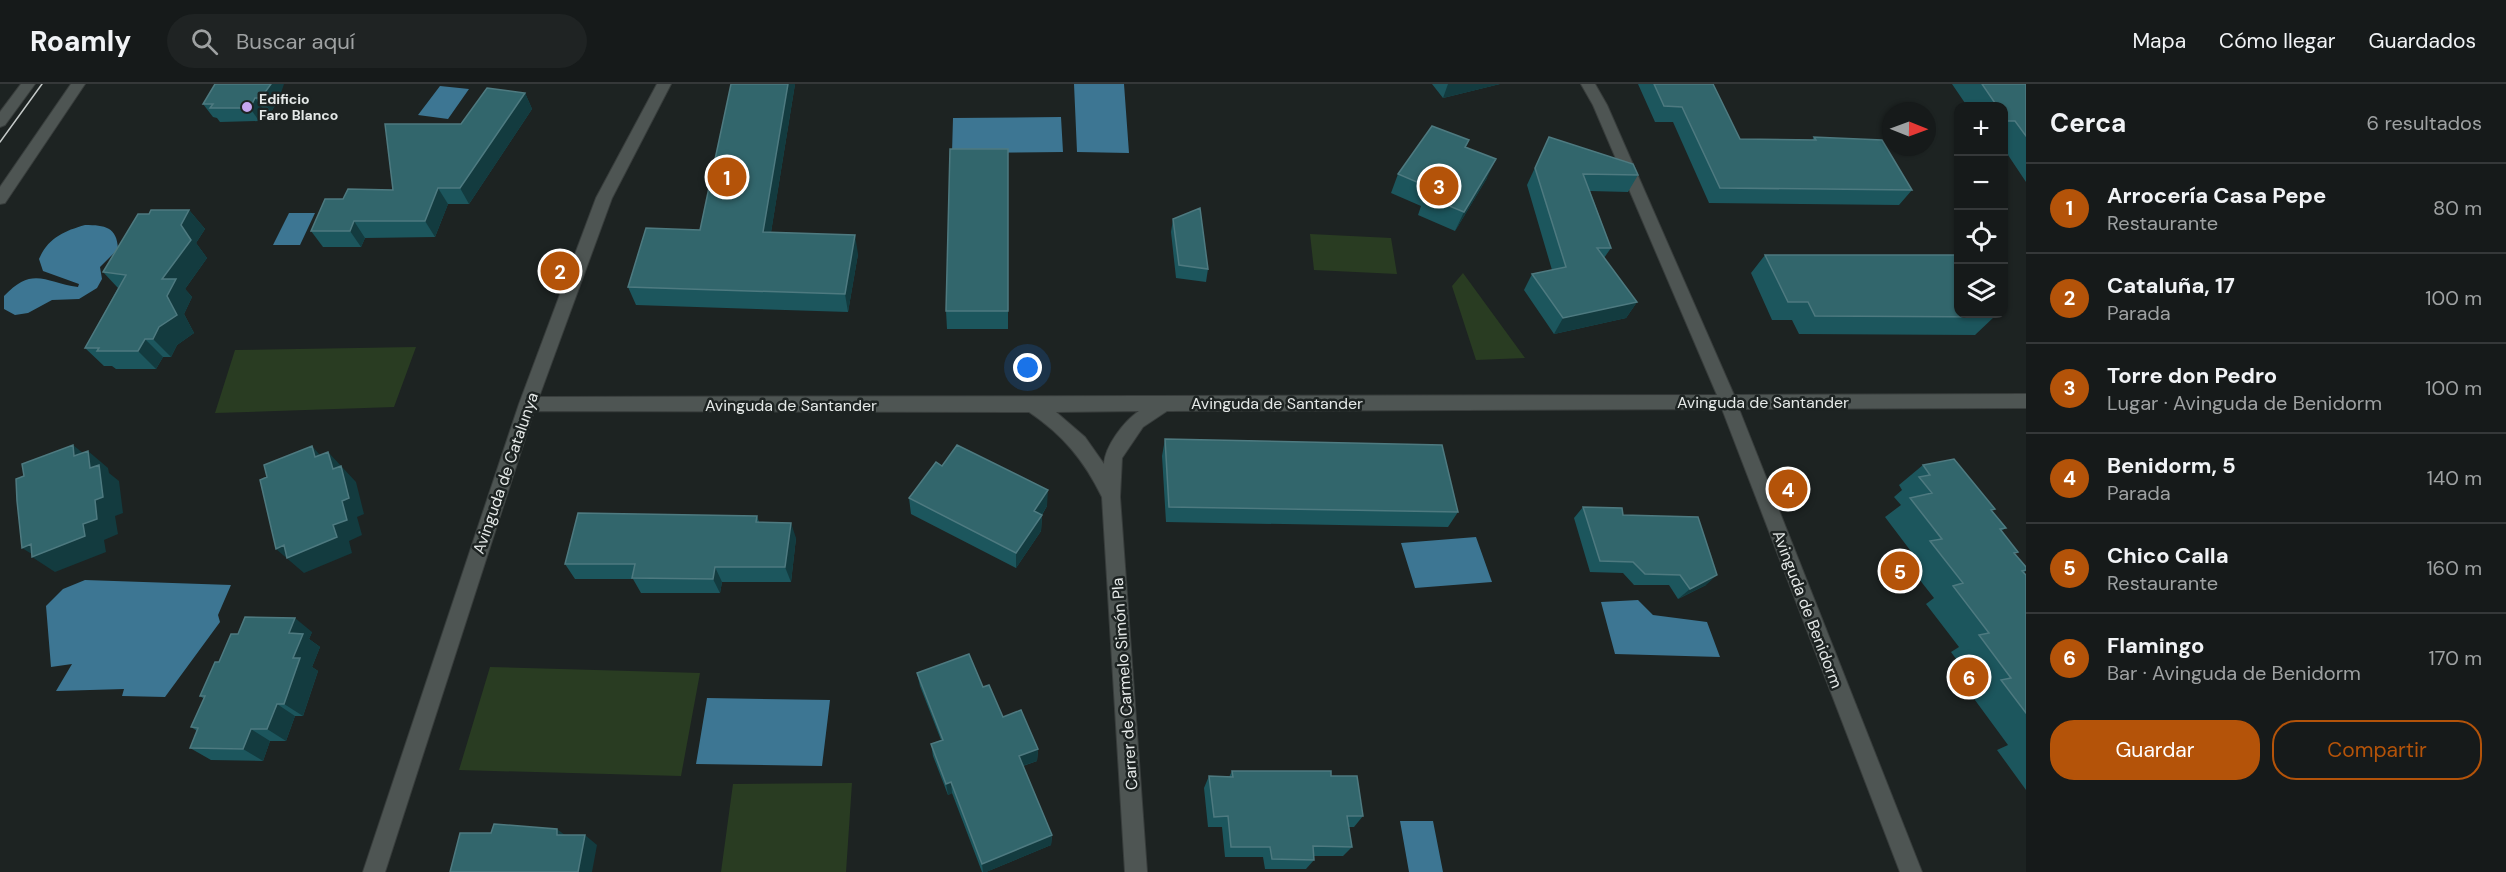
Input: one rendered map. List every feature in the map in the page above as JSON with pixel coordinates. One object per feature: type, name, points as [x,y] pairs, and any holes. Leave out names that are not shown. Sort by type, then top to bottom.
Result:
[{"type":"street","points":[[0,122],[28,84]]},
{"type":"street","points":[[0,198],[78,84]]},
{"type":"street","name":"Avinguda de Catalunya","points":[[374,872],[528,404],[604,198],[664,84]]},
{"type":"street","name":"Avinguda de Benidorm","points":[[1588,84],[1605,116],[1728,402],[1911,872]]},
{"type":"street","name":"Avinguda de Santander","points":[[528,404],[1032,405],[2026,401]]},
{"type":"street","name":"Carrer de Carmelo Simón Pla","points":[[1137,872],[1111,497],[1113,456],[1137,422],[1165,404]]},
{"type":"street","name":"Carrer de Carmelo Simón Pla","points":[[1032,405],[1067,428],[1092,458],[1111,497]]},
{"type":"green space","points":[[1310,234],[1391,238],[1397,274],[1314,270]]},
{"type":"green space","points":[[1463,273],[1525,358],[1476,360],[1452,286]]},
{"type":"green space","points":[[416,347],[394,407],[215,413],[235,350]]},
{"type":"green space","points":[[490,667],[700,673],[681,776],[459,770]]},
{"type":"green space","points":[[852,783],[846,872],[721,872],[733,784]]},
{"type":"water","points":[[1074,84],[1124,84],[1129,153],[1077,152]]},
{"type":"water","points":[[440,86],[469,89],[448,119],[418,115]]},
{"type":"water","points":[[1061,117],[1063,152],[952,153],[953,118]]},
{"type":"water","points":[[289,213],[315,213],[300,245],[273,245]]},
{"type":"water","points":[[85,225],[109,229],[117,242],[118,249],[100,267],[102,279],[97,288],[79,299],[52,300],[28,313],[15,315],[4,309],[4,296],[23,281],[32,278],[78,287],[79,284],[43,271],[39,259],[47,246],[58,236]]},
{"type":"water","points":[[1476,537],[1492,582],[1415,588],[1401,543]]},
{"type":"water","points":[[85,580],[231,585],[218,615],[220,622],[165,697],[122,696],[124,689],[56,691],[72,664],[51,667],[46,606],[63,589]]},
{"type":"water","points":[[1638,600],[1653,615],[1707,622],[1720,657],[1615,654],[1601,602]]},
{"type":"water","points":[[707,698],[830,700],[822,766],[696,764]]},
{"type":"water","points":[[1400,821],[1433,821],[1443,872],[1409,872]]},
{"type":"building","points":[[215,84],[271,84],[261,98],[255,98],[250,108],[210,108],[213,104],[203,104]]},
{"type":"building","points":[[731,84],[788,84],[763,232],[855,235],[845,294],[628,287],[646,228],[700,230]]},
{"type":"building","points":[[1654,84],[1713,84],[1740,139],[1816,140],[1814,137],[1882,140],[1882,156],[1892,156],[1912,190],[1720,188],[1682,107],[1664,106]]},
{"type":"building","points":[[1982,84],[2026,84],[2026,136],[2015,121],[2008,121],[2008,102],[1994,102]]},
{"type":"building","points":[[487,88],[525,93],[460,188],[438,188],[425,221],[354,221],[350,231],[311,231],[325,199],[343,199],[348,189],[393,190],[385,124],[461,124]]},
{"type":"building","points":[[1432,126],[1469,140],[1465,147],[1496,159],[1464,212],[1425,196],[1431,188],[1398,174]]},
{"type":"building","points":[[1549,137],[1633,164],[1638,175],[1583,174],[1611,248],[1597,248],[1637,302],[1563,318],[1532,274],[1566,267],[1535,168]]},
{"type":"building","points":[[950,149],[1008,149],[1008,311],[946,311]]},
{"type":"building","points":[[1200,208],[1208,269],[1179,265],[1173,219]]},
{"type":"building","points":[[151,210],[189,210],[181,225],[191,240],[162,279],[176,279],[167,296],[177,315],[159,327],[153,339],[145,339],[138,351],[97,351],[99,348],[85,348],[126,275],[103,272],[138,214],[149,214]]},
{"type":"building","points":[[1765,255],[1954,255],[1954,317],[1815,316],[1808,302],[1788,302]]},
{"type":"building","points":[[1165,439],[1442,445],[1458,512],[1169,507]]},
{"type":"building","points":[[73,445],[74,456],[88,451],[90,468],[99,465],[103,497],[95,500],[97,519],[83,524],[85,536],[32,557],[31,544],[22,548],[16,479],[24,476],[22,464]]},
{"type":"building","points":[[957,445],[1048,490],[1034,511],[1042,515],[1016,553],[909,498],[936,462],[942,466]]},
{"type":"building","points":[[312,446],[315,457],[328,452],[333,469],[341,466],[349,498],[342,501],[347,520],[333,525],[337,537],[287,558],[284,545],[276,549],[260,480],[267,477],[264,465]]},
{"type":"building","points":[[1954,459],[1995,509],[1991,510],[2006,528],[2000,529],[2018,552],[2014,553],[2026,567],[2026,570],[2022,571],[2026,575],[2026,713],[2001,680],[2011,678],[1979,635],[1989,633],[1953,586],[1963,583],[1930,541],[1942,539],[1910,498],[1932,493],[1919,477],[1930,475],[1923,465]]},
{"type":"building","points":[[1583,507],[1622,508],[1623,515],[1698,517],[1717,575],[1690,589],[1680,575],[1645,574],[1633,562],[1600,561]]},
{"type":"building","points":[[578,513],[757,516],[756,522],[791,523],[785,567],[715,567],[713,579],[632,578],[635,564],[565,564]]},
{"type":"building","points":[[245,617],[295,618],[289,633],[303,634],[293,658],[300,658],[284,704],[277,704],[267,729],[251,729],[243,749],[190,748],[198,728],[191,727],[205,696],[200,696],[215,662],[219,662],[231,634],[238,634]]},
{"type":"building","points":[[969,654],[983,687],[989,685],[1003,717],[1021,710],[1038,749],[1019,756],[1052,835],[982,864],[951,782],[946,784],[931,744],[943,740],[917,673]]},
{"type":"building","points":[[1232,771],[1331,771],[1331,776],[1357,776],[1363,816],[1347,816],[1352,847],[1313,846],[1314,860],[1272,859],[1270,847],[1231,847],[1228,816],[1214,817],[1209,776],[1233,777]]},
{"type":"building","points":[[494,824],[557,829],[557,835],[585,835],[578,872],[450,872],[460,833],[491,833]]},
{"type":"tram line","points":[[0,142],[42,84]]},
{"type":"place","name":"Edificio Faro Blanco","points":[[247,107]]},
{"type":"place","name":"Arrocería Casa Pepe","points":[[727,177]]},
{"type":"place","name":"Torre don Pedro","points":[[1439,186]]},
{"type":"place","name":"Cataluña, 17","points":[[560,271]]},
{"type":"place","name":"Benidorm, 5","points":[[1788,489]]},
{"type":"place","name":"Chico Calla","points":[[1900,571]]},
{"type":"place","name":"Flamingo","points":[[1969,677]]}]
